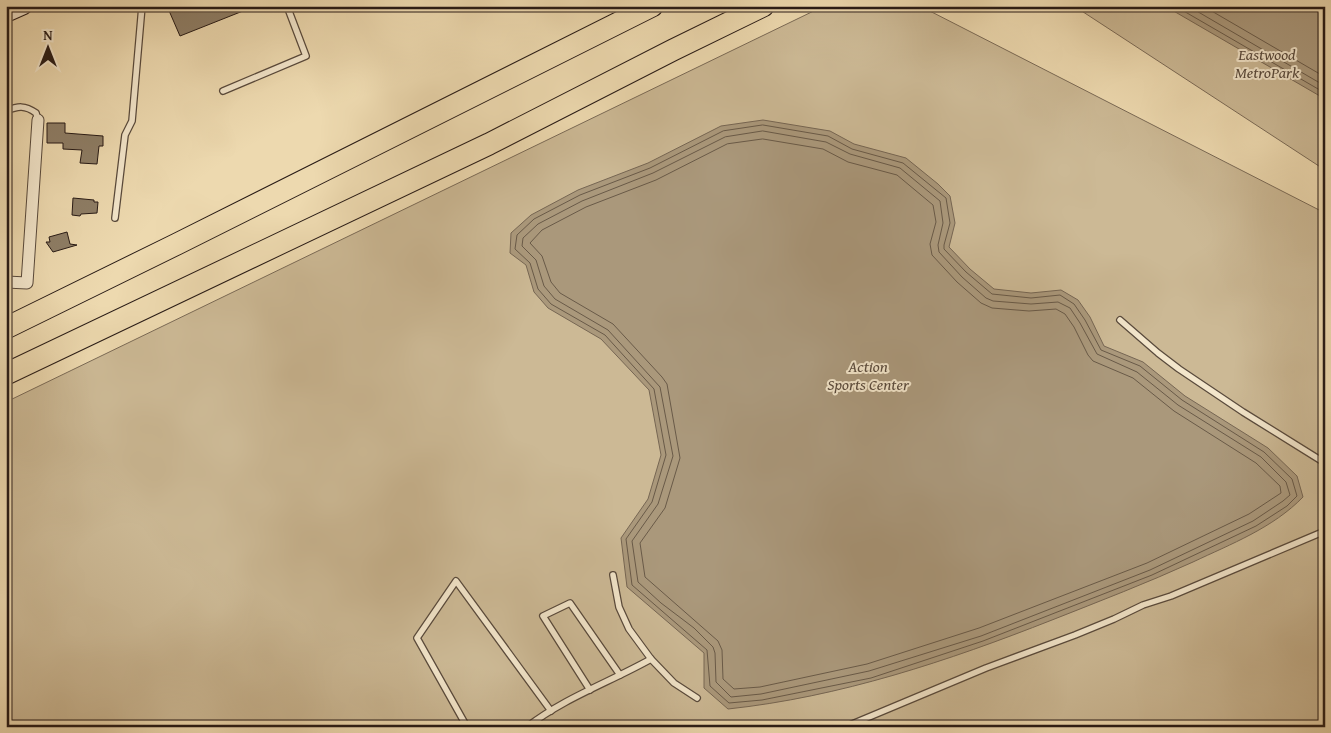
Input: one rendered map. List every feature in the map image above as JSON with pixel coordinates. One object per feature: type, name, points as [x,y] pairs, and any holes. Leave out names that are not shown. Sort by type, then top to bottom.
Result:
[{"type":"highway","points":[[6,328],[652,6]]},
{"type":"highway","points":[[6,374],[489,144],[764,6]]},
{"type":"highway","points":[[6,382],[92,333]]},
{"type":"street","points":[[6,14],[24,6]]},
{"type":"street","points":[[6,282],[27,283],[38,120]]},
{"type":"lane","points":[[115,218],[125,135],[132,121],[142,6]]},
{"type":"lane","points":[[223,92],[306,56],[288,6]]},
{"type":"lane","points":[[6,111],[16,107],[27,107],[36,113],[38,120]]},
{"type":"lane","points":[[1120,320],[1179,369],[1243,412],[1325,463]]},
{"type":"lane","points":[[845,727],[986,668],[1083,632],[1142,605],[1171,596],[1325,531]]},
{"type":"lane","points":[[613,575],[619,607],[629,629],[651,659],[674,683],[697,698]]},
{"type":"lane","points":[[467,727],[417,638],[456,581],[551,711]]},
{"type":"lane","points":[[590,690],[543,616],[570,603],[620,675]]},
{"type":"lane","points":[[527,727],[551,711],[651,659]]},
{"type":"green space","name":"Action Sports Center","points":[[824,6],[920,6],[1325,213],[1325,722],[1303,727],[6,727],[6,402]]},
{"type":"green space","name":"Eastwood MetroPark","points":[[1074,6],[1325,6],[1325,170]]},
{"type":"water","points":[[1165,6],[1325,6],[1325,99]]},
{"type":"water","points":[[763,120],[830,131],[854,144],[906,158],[950,196],[955,223],[949,247],[970,269],[994,289],[1031,293],[1061,290],[1078,300],[1090,317],[1104,346],[1143,362],[1185,396],[1268,448],[1297,476],[1303,497],[1278,518],[1237,542],[1141,585],[973,650],[893,675],[811,696],[728,709],[704,688],[704,653],[627,587],[621,538],[648,499],[661,455],[649,390],[601,339],[548,308],[534,292],[526,265],[510,253],[511,233],[531,215],[578,190],[648,163],[721,126]]},
{"type":"building","points":[[167,6],[253,6],[253,7],[180,36]]},
{"type":"building","points":[[47,123],[65,123],[65,133],[103,136],[103,146],[99,146],[97,164],[80,163],[82,150],[63,149],[63,143],[47,143]]},
{"type":"building","points":[[73,198],[98,202],[97,213],[81,214],[80,216],[72,215]]},
{"type":"building","points":[[67,232],[70,244],[77,245],[53,252],[46,242],[50,242],[49,237]]}]
